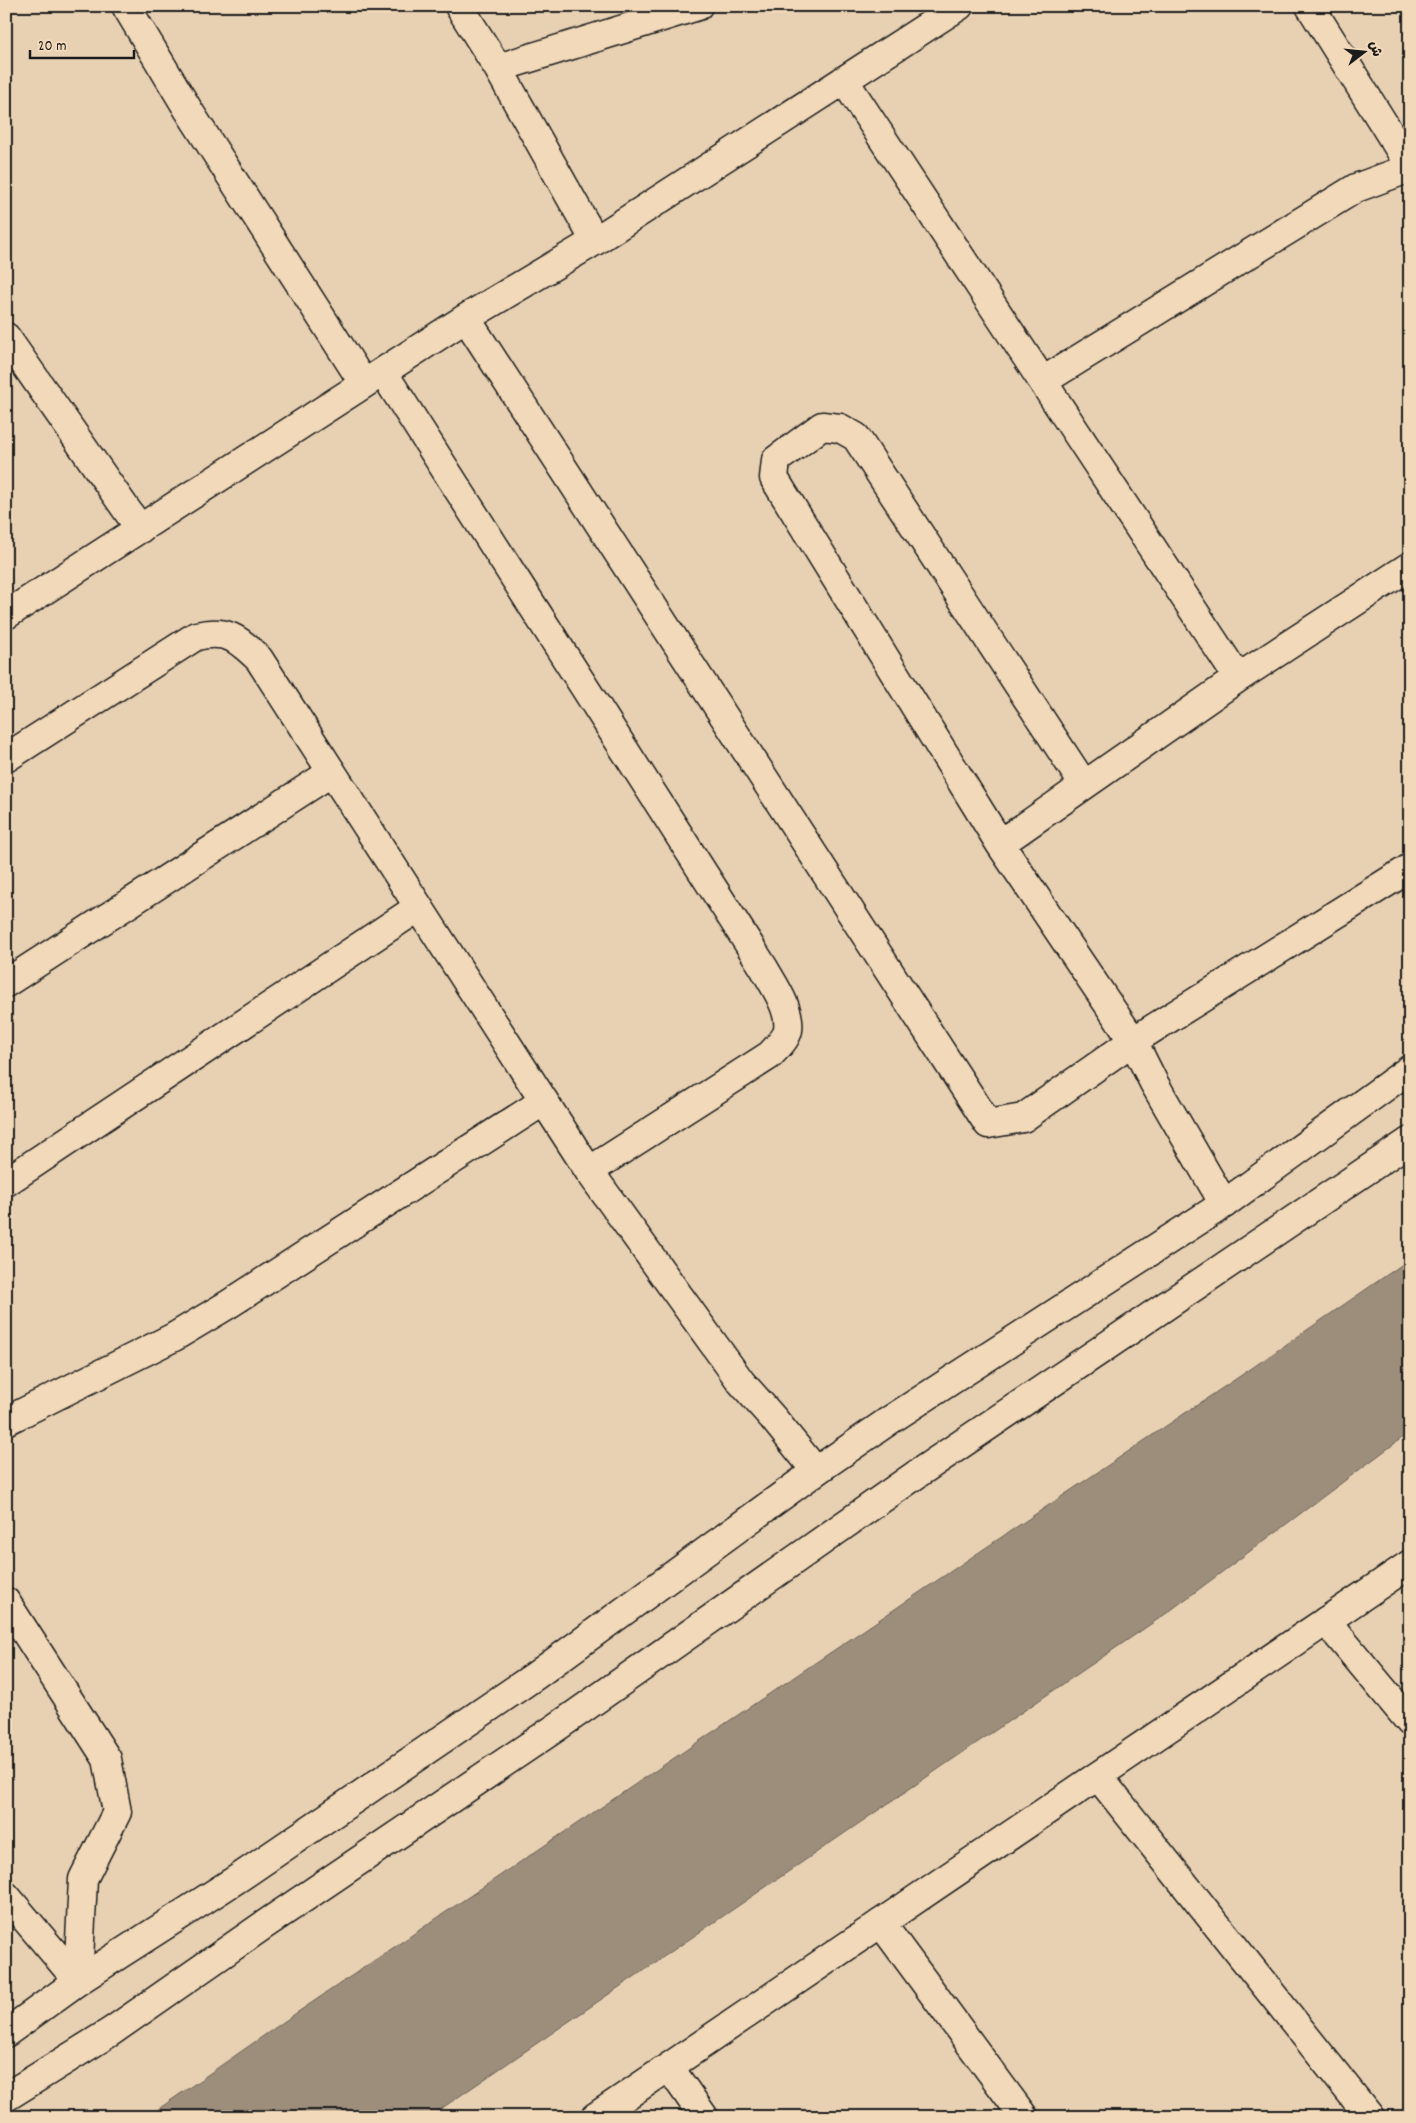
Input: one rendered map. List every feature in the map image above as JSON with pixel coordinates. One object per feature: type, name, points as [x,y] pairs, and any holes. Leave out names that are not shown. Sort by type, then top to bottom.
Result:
[{"type":"street","points":[[126,6],[189,111],[373,378],[764,968],[779,995],[787,1016],[788,1031],[783,1041],[770,1055],[589,1171]]},
{"type":"street","points":[[458,6],[498,68],[596,240]]},
{"type":"street","points":[[498,68],[698,6]]},
{"type":"street","points":[[6,615],[466,318],[596,240],[959,6]]},
{"type":"street","points":[[1043,381],[1356,188],[1410,167],[1310,6]]},
{"type":"street","points":[[844,80],[1238,678]]},
{"type":"street","points":[[466,318],[988,1124],[1023,1118],[1133,1041],[1410,868]]},
{"type":"street","points":[[6,337],[140,528]]},
{"type":"street","points":[[1084,785],[856,437],[840,428],[822,426],[776,460],[774,478],[1000,844],[1133,1041],[1154,1083],[1224,1204]]},
{"type":"street","points":[[1000,844],[1238,678],[1410,566]]},
{"type":"street","points":[[6,758],[196,636],[222,632],[245,645],[259,659],[589,1171],[741,1382],[816,1471]]},
{"type":"street","points":[[6,982],[332,772]]},
{"type":"street","points":[[6,1182],[419,907]]},
{"type":"street","points":[[6,2033],[78,1980],[240,1877],[536,1676],[816,1471],[898,1415],[1224,1204],[1410,1068]]},
{"type":"street","points":[[6,1421],[174,1337],[229,1304],[544,1101]]},
{"type":"street","points":[[6,2097],[112,2031],[261,1927],[565,1722],[917,1474],[1410,1141]]},
{"type":"street","points":[[595,2117],[1410,1564]]},
{"type":"street","points":[[6,1602],[107,1759],[117,1812],[83,1879],[78,1980]]},
{"type":"street","points":[[1326,1621],[1410,1722]]},
{"type":"street","points":[[1098,1776],[1370,2117]]},
{"type":"street","points":[[6,1896],[78,1980]]},
{"type":"street","points":[[881,1923],[1024,2117]]},
{"type":"street","points":[[669,2067],[704,2117]]},
{"type":"shaded area","points":[[1410,1259],[1410,1432],[1167,1613],[429,2117],[147,2117],[292,2016],[1252,1368]]}]
